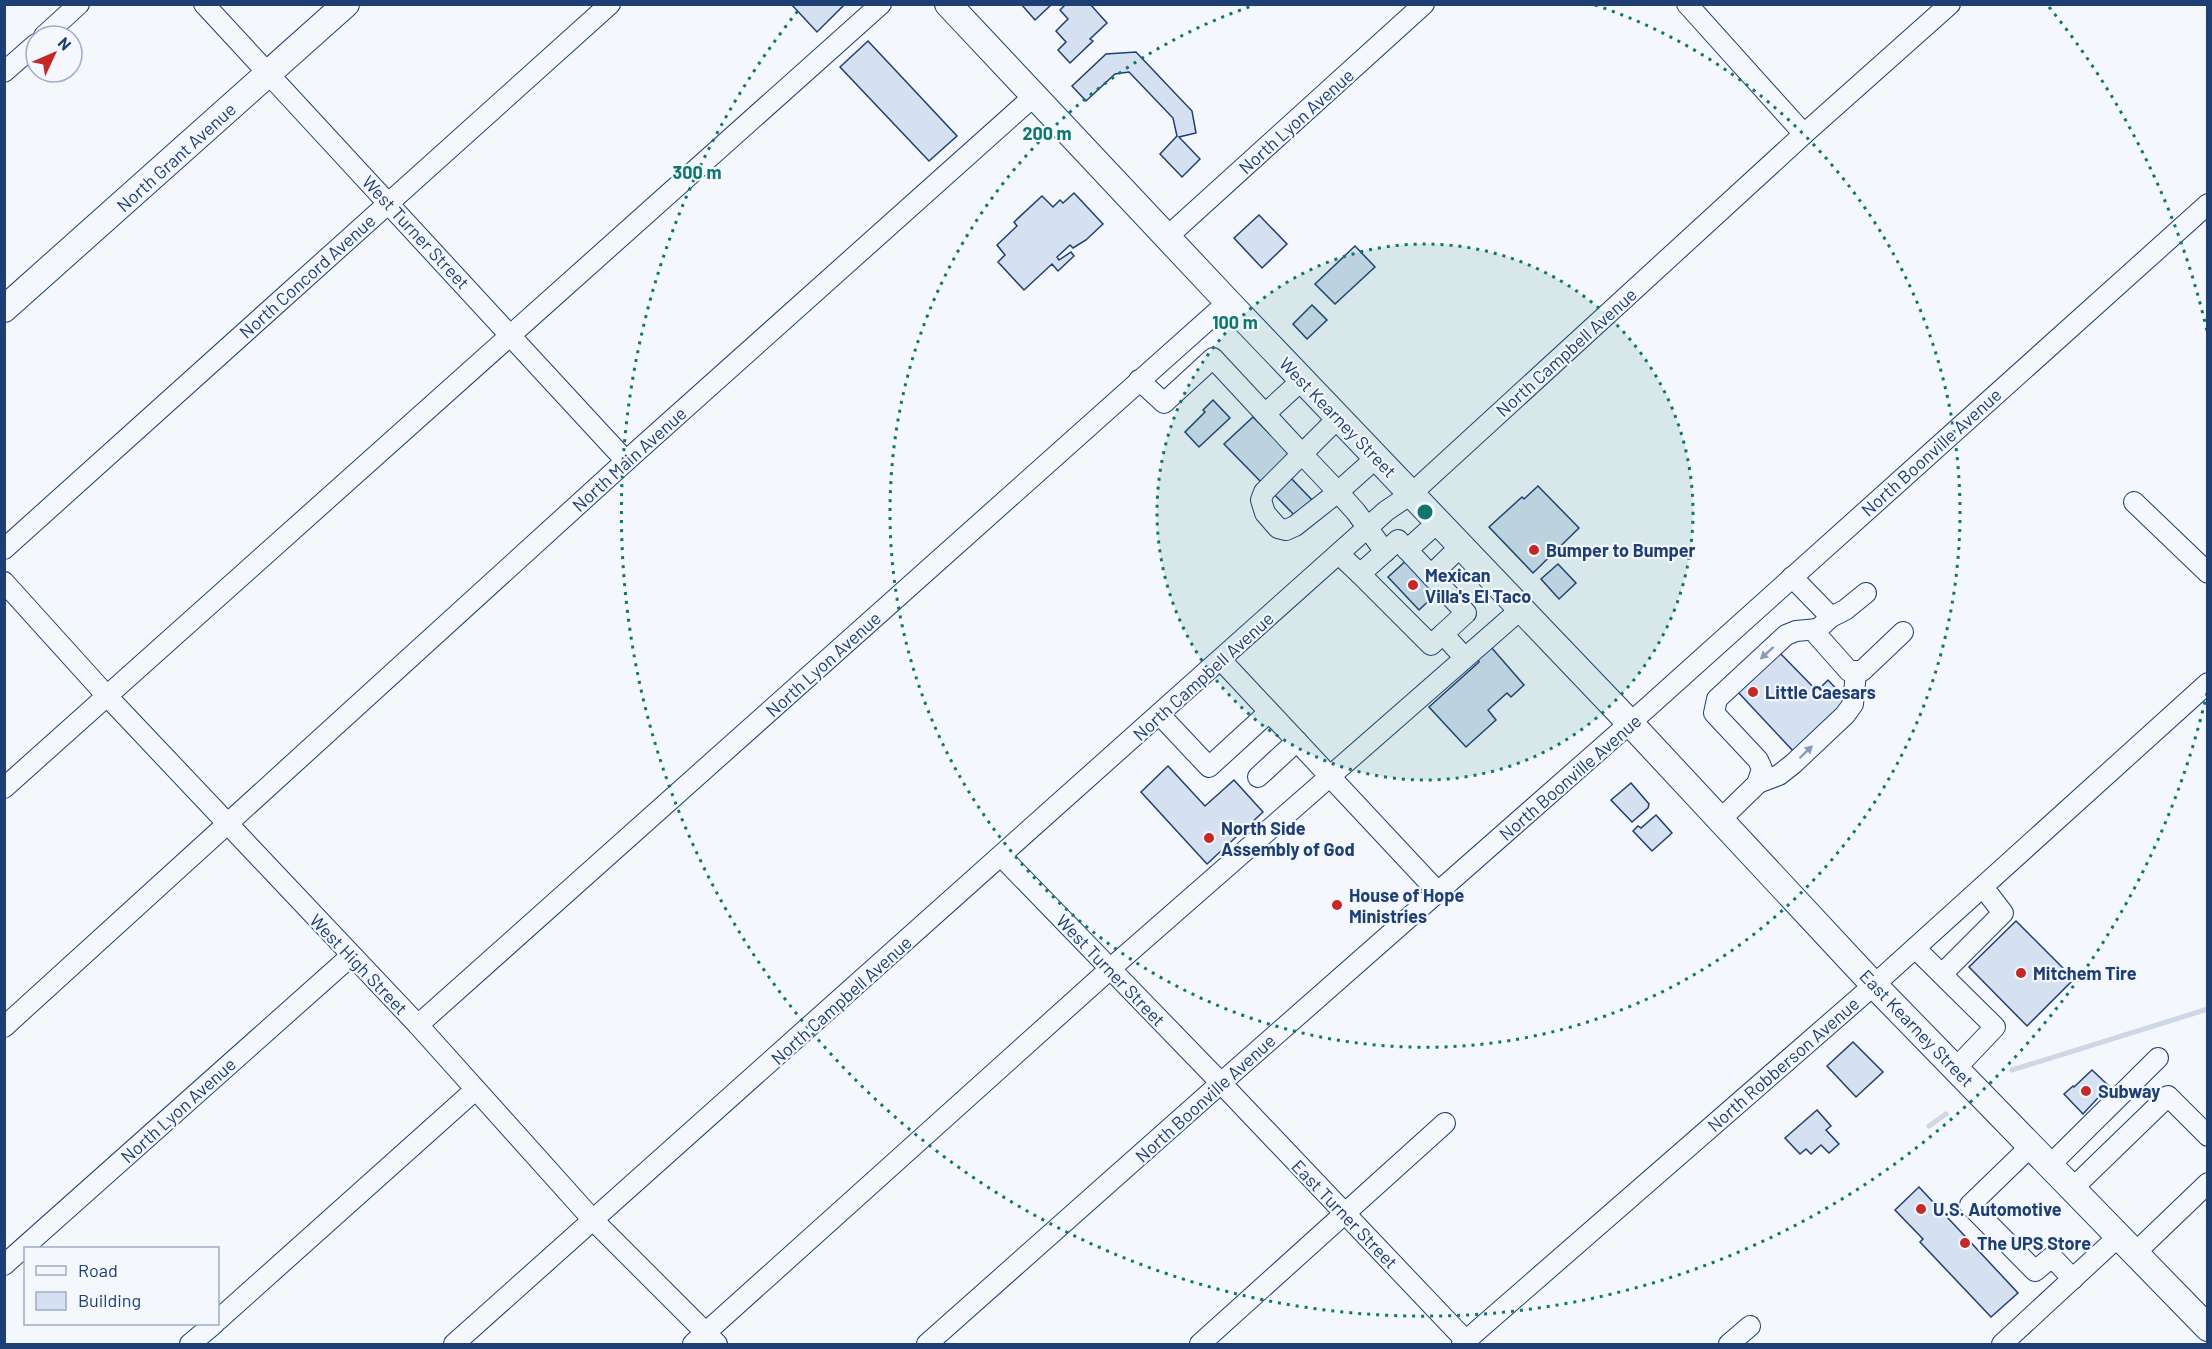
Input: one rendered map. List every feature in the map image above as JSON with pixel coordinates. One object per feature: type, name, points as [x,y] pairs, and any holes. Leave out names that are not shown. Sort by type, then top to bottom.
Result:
[{"type":"main road","name":"North Grant Avenue","points":[[4,309],[346,4]]},
{"type":"main road","name":"West Kearney Street","points":[[958,8],[1034,96],[1630,723]]},
{"type":"main road","name":"East Kearney Street","points":[[1630,723],[1874,985],[2208,1328]]},
{"type":"street","points":[[58,24],[80,4]]},
{"type":"street","name":"West Turner Street","points":[[204,4],[626,461]]},
{"type":"street","name":"North Concord Avenue","points":[[4,549],[610,4]]},
{"type":"street","points":[[4,788],[881,4]]},
{"type":"street","name":"North Lyon Avenue","points":[[1167,237],[1424,4]]},
{"type":"street","points":[[1687,4],[1804,134]]},
{"type":"street","name":"North Campbell Avenue","points":[[454,1344],[1002,857],[1386,511],[1411,494],[1804,134],[1950,4]]},
{"type":"street","points":[[4,72],[24,54]]},
{"type":"street","name":"North Main Avenue","points":[[4,1027],[626,461],[1034,96]]},
{"type":"street","name":"North Boonville Avenue","points":[[927,1344],[1630,723],[2208,204]]},
{"type":"street","name":"North Lyon Avenue","points":[[418,1025],[1228,302]]},
{"type":"street","points":[[1139,380],[1164,403],[1214,358],[1338,492],[1368,528],[1384,552]]},
{"type":"street","points":[[1265,414],[1302,380]]},
{"type":"street","points":[[1338,417],[1264,492],[1261,500],[1265,513],[1278,528],[1286,530],[1295,526],[1376,458]]},
{"type":"street","points":[[2134,502],[2208,573]]},
{"type":"street","points":[[1407,550],[1438,522]]},
{"type":"street","points":[[1339,554],[1431,645],[1466,613],[1398,540],[1360,574]]},
{"type":"street","points":[[1431,575],[1461,546]]},
{"type":"street","points":[[1792,577],[1824,623]]},
{"type":"street","name":"West High Street","points":[[4,582],[227,824],[418,1025],[705,1341]]},
{"type":"street","points":[[1758,783],[1762,769],[1758,760],[1714,713],[1717,699],[1786,635],[1824,623],[1866,593]]},
{"type":"street","points":[[705,1341],[1110,969],[1521,609]]},
{"type":"street","points":[[1824,623],[1817,635],[1821,642],[1849,671],[1856,672],[1862,671],[1903,632]]},
{"type":"street","points":[[1443,634],[1465,658]]},
{"type":"street","points":[[1221,660],[1438,892]]},
{"type":"street","points":[[1720,820],[1758,783],[1779,775],[1793,764],[1845,715],[1853,704],[1856,672]]},
{"type":"street","name":"North Robberson Avenue","points":[[1466,1343],[1874,985],[2208,683]]},
{"type":"street","points":[[1160,715],[1209,767],[1269,712]]},
{"type":"street","points":[[1258,777],[1297,741]]},
{"type":"street","name":"West Turner Street","points":[[1002,857],[1221,1083]]},
{"type":"street","points":[[1942,974],[2003,913],[1983,887]]},
{"type":"street","points":[[1915,948],[1995,1028],[1956,1068]]},
{"type":"street","name":"North Lyon Avenue","points":[[4,1264],[351,956]]},
{"type":"street","points":[[2050,1165],[2158,1058]]},
{"type":"street","name":"East Turner Street","points":[[1221,1083],[1466,1343]]},
{"type":"street","points":[[219,1319],[475,1089]]},
{"type":"street","points":[[2073,1188],[2168,1096],[2208,1136]]},
{"type":"street","points":[[1200,1344],[1446,1123]]},
{"type":"street","points":[[2031,1146],[1970,1205],[2035,1271],[2052,1257],[2073,1279]]},
{"type":"street","points":[[2002,1344],[2073,1279],[2127,1244],[2208,1183]]},
{"type":"street","points":[[190,1344],[212,1325]]},
{"type":"street","points":[[1729,1344],[1750,1326]]},
{"type":"building","points":[[791,4],[845,4],[817,32]]},
{"type":"building","points":[[1021,4],[1052,4],[1035,20]]},
{"type":"building","points":[[1066,4],[1090,4],[1107,23],[1090,39],[1093,41],[1070,63],[1058,50],[1066,42],[1056,31],[1068,19],[1060,10]]},
{"type":"building","points":[[868,41],[957,136],[929,161],[840,67]]},
{"type":"building","points":[[1136,52],[1192,111],[1196,133],[1179,137],[1200,159],[1182,177],[1160,154],[1177,136],[1173,118],[1129,72],[1115,74],[1086,101],[1072,86],[1106,54]]},
{"type":"building","points":[[1074,193],[1103,224],[1086,240],[1073,248],[1070,245],[1057,257],[1059,260],[1071,252],[1074,256],[1058,271],[1052,264],[1024,290],[998,262],[1005,255],[997,245],[1017,226],[1014,222],[1042,196],[1053,207],[1060,200],[1063,203]]},
{"type":"building","points":[[1259,215],[1287,244],[1262,268],[1234,238]]},
{"type":"building","points":[[1355,246],[1375,267],[1335,304],[1315,284]]},
{"type":"building","points":[[1312,305],[1327,320],[1307,339],[1293,324]]},
{"type":"building","points":[[1213,400],[1230,418],[1199,447],[1185,432],[1205,412],[1203,410]]},
{"type":"building","points":[[1253,417],[1291,455],[1261,482],[1224,444]]},
{"type":"building","points":[[1288,475],[1314,502],[1297,518],[1271,491]]},
{"type":"building","name":"Bumper to Bumper","points":[[1538,486],[1579,528],[1533,573],[1489,527],[1522,497],[1524,499]]},
{"type":"building","name":"Mexican Villa's El Taco","points":[[1408,559],[1438,592],[1419,610],[1388,577]]},
{"type":"building","points":[[1558,564],[1576,583],[1559,599],[1541,579]]},
{"type":"building","points":[[1491,647],[1524,685],[1511,697],[1507,693],[1488,710],[1496,720],[1466,747],[1429,707],[1479,662],[1478,658]]},
{"type":"building","points":[[1778,651],[1817,691],[1828,680],[1847,700],[1794,752],[1737,691]]},
{"type":"building","name":"North Side Assembly of God","points":[[1168,766],[1205,806],[1234,780],[1263,812],[1207,864],[1141,792]]},
{"type":"building","points":[[1631,783],[1649,804],[1648,808],[1632,822],[1611,800]]},
{"type":"building","points":[[1656,815],[1672,833],[1652,851],[1633,831],[1638,826],[1641,828]]},
{"type":"building","name":"Mitchem Tire","points":[[2016,921],[2074,979],[2027,1026],[1969,967]]},
{"type":"building","points":[[1853,1042],[1883,1072],[1856,1097],[1827,1066]]},
{"type":"building","name":"Subway","points":[[2092,1070],[2109,1086],[2083,1114],[2064,1094]]},
{"type":"building","points":[[1817,1110],[1831,1126],[1826,1130],[1839,1144],[1829,1153],[1821,1145],[1811,1154],[1806,1149],[1800,1154],[1785,1138]]},
{"type":"building","points":[[1919,1187],[2018,1293],[1991,1317],[1920,1242],[1923,1239],[1895,1210]]},
{"type":"waterway","points":[[2012,1070],[2208,1009]]},
{"type":"waterway","points":[[1929,1126],[1946,1114]]},
{"type":"place","name":"Bumper to Bumper","points":[[1534,550]]},
{"type":"place","name":"Mexican Villa's El Taco","points":[[1413,585]]},
{"type":"place","name":"Little Caesars","points":[[1753,692]]},
{"type":"place","name":"North Side Assembly of God","points":[[1209,838]]},
{"type":"place","name":"House of Hope Ministries","points":[[1337,905]]},
{"type":"place","name":"Mitchem Tire","points":[[2021,973]]},
{"type":"place","name":"Subway","points":[[2086,1091]]},
{"type":"place","name":"U.S. Automotive","points":[[1921,1209]]},
{"type":"place","name":"The UPS Store","points":[[1965,1243]]}]
